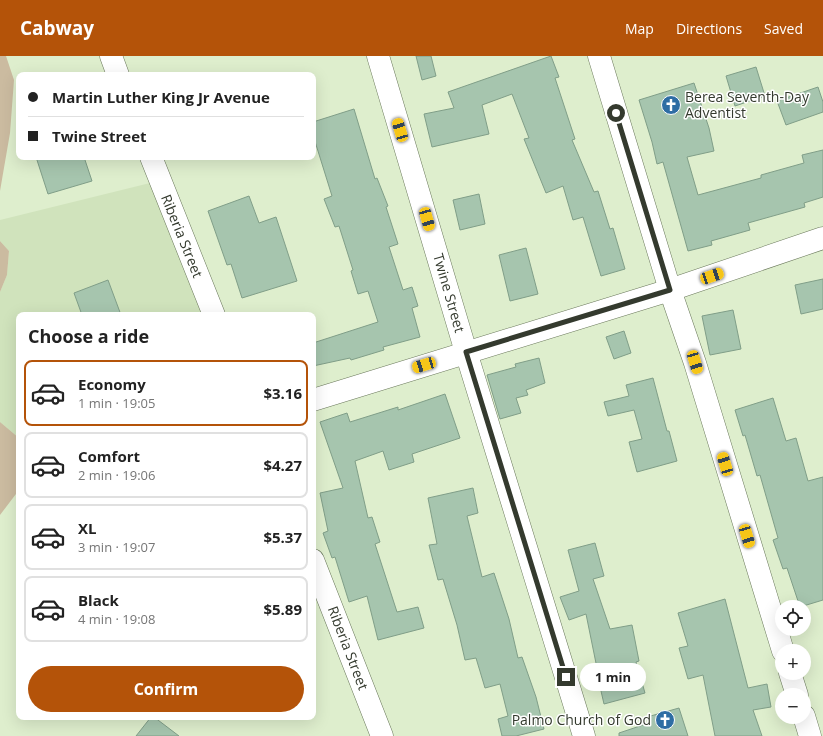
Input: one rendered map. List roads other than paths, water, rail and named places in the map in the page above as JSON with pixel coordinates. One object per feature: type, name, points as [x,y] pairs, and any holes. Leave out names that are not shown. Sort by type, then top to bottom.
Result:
[{"type":"street","points":[[111,56],[117,72]]},
{"type":"street","name":"Twine Street","points":[[378,56],[466,352],[584,736]]},
{"type":"street","points":[[599,56],[670,290],[695,362],[781,644]]},
{"type":"street","name":"Riberia Street","points":[[152,160],[213,312]]},
{"type":"street","points":[[316,399],[670,290],[823,238]]},
{"type":"street","name":"Riberia Street","points":[[316,568],[382,736]]},
{"type":"street","points":[[806,724],[810,736]]},
{"type":"place","name":"Berea Seventh-Day Adventist","points":[[671,105]]},
{"type":"place","name":"Palmo Church of God","points":[[665,720]]}]
